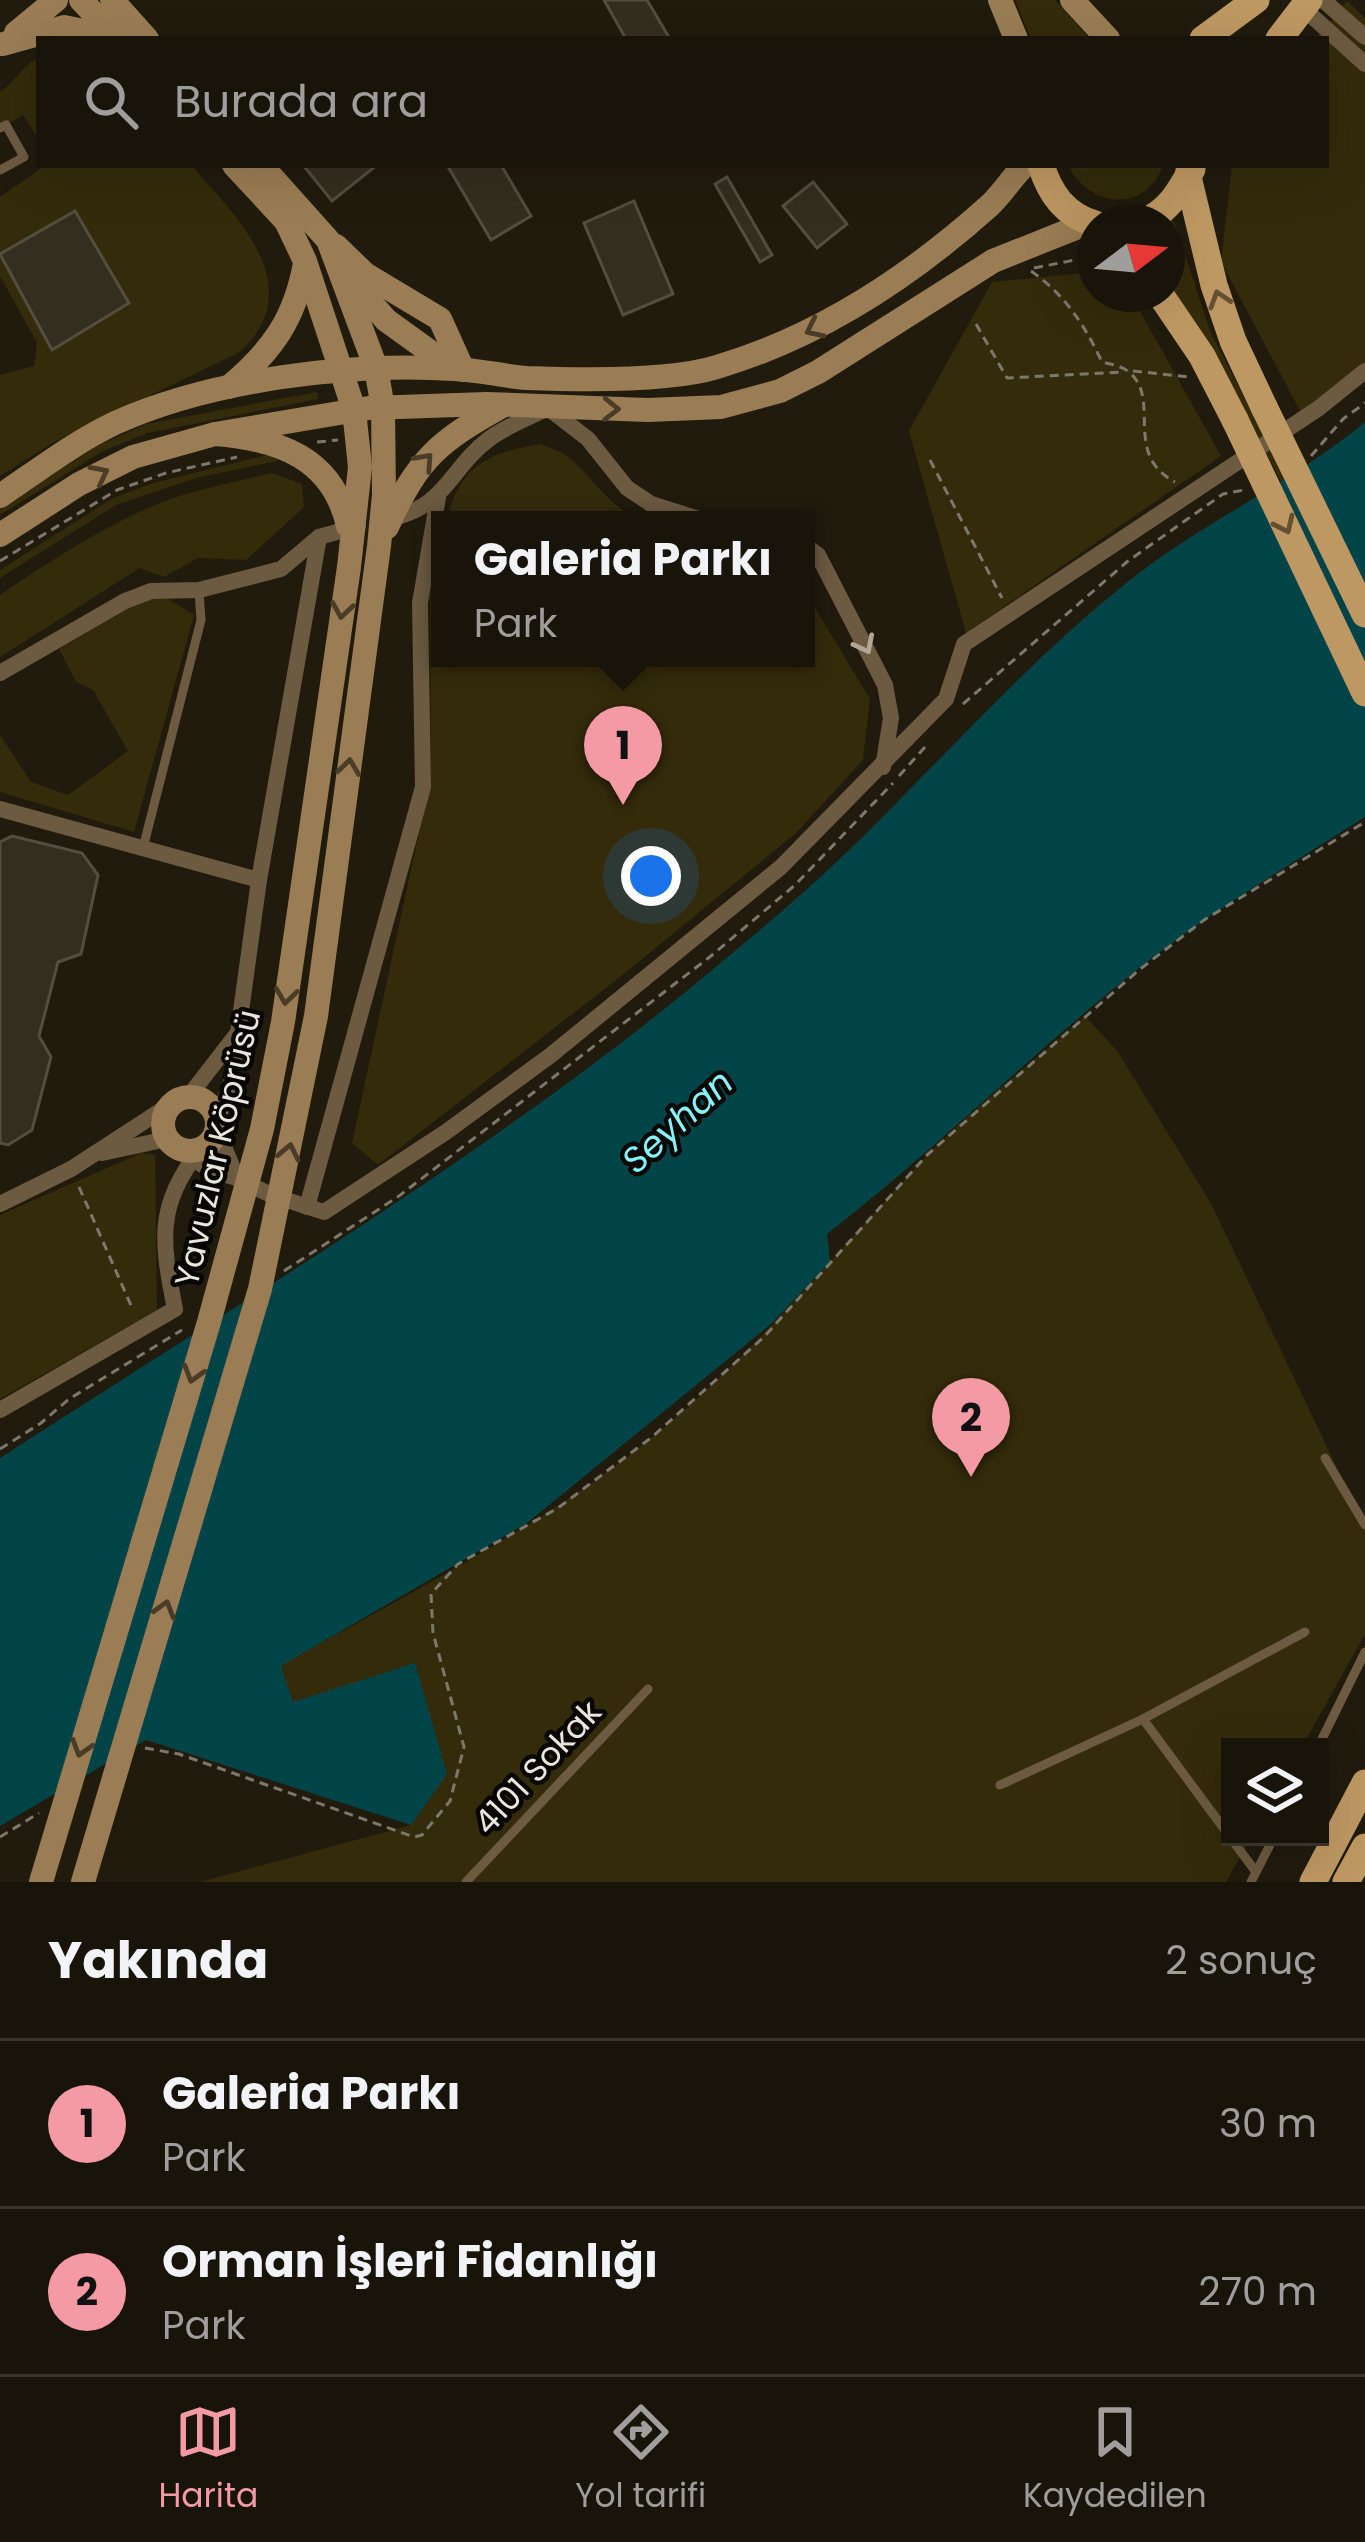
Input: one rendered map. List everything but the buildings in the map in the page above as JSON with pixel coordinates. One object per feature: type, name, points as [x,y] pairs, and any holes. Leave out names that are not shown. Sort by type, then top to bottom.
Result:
[{"type":"main road","points":[[1,45],[31,0]]},
{"type":"main road","points":[[1,45],[56,0]]},
{"type":"main road","points":[[82,0],[115,36]]},
{"type":"main road","points":[[112,0],[144,36]]},
{"type":"main road","points":[[1000,0],[1015,36]]},
{"type":"main road","points":[[1072,0],[1105,36]]},
{"type":"main road","points":[[1207,36],[1252,3]]},
{"type":"main road","points":[[1282,36],[1312,3]]},
{"type":"main road","points":[[1,45],[64,27],[107,36]]},
{"type":"main road","points":[[237,168],[286,221],[362,369]]},
{"type":"main road","points":[[264,168],[364,274],[440,320],[458,369]]},
{"type":"main road","points":[[0,496],[110,425],[156,406],[229,387],[362,369],[458,369],[552,378],[712,369],[834,319],[913,266],[992,203],[1022,168]]},
{"type":"main road","points":[[1042,168],[1051,192],[1077,216]]},
{"type":"main road","points":[[1170,204],[1190,169]]},
{"type":"main road","points":[[1190,169],[1214,285],[1233,341],[1365,614]]},
{"type":"main road","points":[[0,535],[133,457],[215,434],[368,408],[721,407],[780,391],[993,261],[1077,229]]},
{"type":"main road","points":[[328,240],[341,268],[368,408]]},
{"type":"main road","points":[[229,387],[283,333],[305,261]]},
{"type":"main road","points":[[341,268],[386,320],[458,369]]},
{"type":"main road","points":[[1171,312],[1235,420],[1365,693]]},
{"type":"main road","points":[[379,545],[408,481],[431,452],[504,405]]},
{"type":"main road","name":"Yavuzlar Köprüsü","points":[[40,1882],[209,1322],[262,1129],[283,1022],[351,542],[360,467],[357,437],[368,408]]},
{"type":"main road","name":"Yavuzlar Köprüsü","points":[[83,1882],[260,1289],[316,1016],[384,495],[368,408]]},
{"type":"main road","points":[[215,434],[255,437],[294,452],[320,470],[338,492],[351,542]]},
{"type":"main road","points":[[180,1100],[208,1103],[217,1125],[208,1146],[185,1150],[162,1121],[180,1100]]},
{"type":"main road","points":[[1312,1882],[1365,1783]]},
{"type":"main road","points":[[1346,1882],[1365,1846]]},
{"type":"street","points":[[1312,3],[1364,34]]},
{"type":"street","points":[[1312,3],[1365,64]]},
{"type":"street","points":[[95,1155],[185,1150],[237,1178],[324,1212],[446,1132],[551,1055],[781,867],[946,699],[964,644],[1319,408],[1365,371]]},
{"type":"street","points":[[0,673],[125,601],[151,591],[199,590],[280,569],[320,536],[401,517],[438,498],[491,437],[548,408],[588,439],[627,488],[651,504],[673,511]]},
{"type":"street","points":[[436,511],[438,498]]},
{"type":"street","points":[[237,1178],[217,1125],[239,1058],[238,1033],[260,880],[320,536]]},
{"type":"street","points":[[308,1207],[423,787],[420,603],[431,539]]},
{"type":"street","points":[[815,553],[886,685],[891,718],[883,767]]},
{"type":"street","points":[[0,809],[260,880]]},
{"type":"street","points":[[0,1204],[71,1169],[180,1100],[212,1071],[238,1033]]},
{"type":"street","points":[[0,1410],[175,1309],[163,1239],[168,1203],[185,1150]]},
{"type":"lane","points":[[1349,50],[1364,34]]},
{"type":"lane","points":[[0,128],[6,125],[24,157],[0,170]]},
{"type":"lane","points":[[143,848],[201,620],[199,590]]},
{"type":"lane","points":[[1325,1458],[1365,1525]]},
{"type":"lane","points":[[1000,1785],[1143,1719],[1305,1632]]},
{"type":"lane","points":[[1322,1738],[1365,1652]]},
{"type":"lane","name":"4101 Sokak","points":[[466,1882],[648,1689]]},
{"type":"lane","points":[[1143,1719],[1221,1825]]},
{"type":"lane","points":[[1235,1846],[1254,1877]]},
{"type":"lane","points":[[1254,1877],[1270,1846]]},
{"type":"path","points":[[1077,260],[1028,269],[1074,311],[1102,362],[1129,371],[1142,401],[1149,459],[1164,476],[1193,491]]},
{"type":"path","points":[[976,324],[1007,378],[1129,371],[1214,380]]},
{"type":"path","points":[[302,445],[357,437]]},
{"type":"path","points":[[0,561],[117,490],[166,473],[236,458]]},
{"type":"path","points":[[930,460],[1011,616]]},
{"type":"path","points":[[134,1754],[148,1747],[179,1754],[358,1819],[413,1837],[422,1835],[449,1801],[464,1747],[433,1633],[430,1594],[458,1564],[558,1508],[652,1437],[764,1337],[927,1155],[1138,970],[1204,920],[1365,822]]},
{"type":"path","points":[[71,1169],[141,1328]]},
{"type":"path","points":[[0,1837],[48,1807]]},
{"type":"shaded area","points":[[1015,0],[1055,0],[1087,36],[1030,36]]},
{"type":"shaded area","points":[[1347,1],[1365,18],[1365,370],[1304,418],[1221,262],[1232,168],[1329,168],[1329,36],[1318,36]]},
{"type":"shaded area","points":[[36,60],[36,135],[23,115],[0,129],[0,92]]},
{"type":"shaded area","points":[[42,168],[194,168],[228,207],[259,254],[268,303],[260,327],[240,352],[54,442],[0,476],[0,375],[34,366],[37,343],[0,276],[0,197]]},
{"type":"shaded area","points":[[1070,168],[1162,168],[1144,192],[1117,200],[1102,197]]},
{"type":"shaded area","points":[[1185,255],[1210,331],[1365,633],[1365,643],[1218,361],[1185,308]]},
{"type":"shaded area","points":[[1077,274],[1077,312],[1141,312],[1221,456],[966,633],[909,431],[992,282]]},
{"type":"shaded area","points":[[317,392],[318,399],[148,433],[103,451],[0,515],[0,508],[99,445],[146,424]]},
{"type":"shaded area","points":[[541,444],[565,455],[625,511],[449,511],[469,474],[506,452]]},
{"type":"shaded area","points":[[275,453],[277,461],[196,478],[116,505],[0,578],[0,570],[113,498],[153,483]]},
{"type":"shaded area","points":[[272,473],[302,484],[304,507],[246,560],[198,558],[164,577],[140,568],[0,657],[0,595],[84,541],[153,506]]},
{"type":"shaded area","points":[[157,592],[194,615],[134,832],[0,792],[0,735],[31,782],[68,795],[128,751],[93,690],[76,682],[59,649]]},
{"type":"shaded area","points":[[431,592],[431,667],[815,667],[815,608],[870,699],[863,760],[796,833],[378,1165],[352,1143],[431,777],[430,596]]},
{"type":"shaded area","points":[[1085,1016],[1118,1052],[1212,1205],[1365,1527],[1365,1634],[1307,1738],[1221,1738],[1221,1846],[1246,1846],[1226,1882],[200,1882],[411,1825],[293,1702],[280,1666],[509,1537],[639,1448],[749,1349],[976,1109]]},
{"type":"shaded area","points":[[141,1153],[155,1155],[157,1310],[0,1399],[0,1215]]},
{"type":"water","name":"Seyhan","points":[[1365,422],[1365,817],[1197,925],[1103,998],[827,1234],[830,1262],[771,1324],[527,1523],[281,1666],[293,1702],[415,1663],[447,1774],[411,1825],[146,1740],[0,1826],[0,1458],[437,1175],[606,1054],[807,889],[1016,681],[1125,584]]},
{"type":"place","name":"Galeria Parkı","points":[[623,805]]},
{"type":"place","name":"Orman İşleri Fidanlığı","points":[[971,1477]]}]
